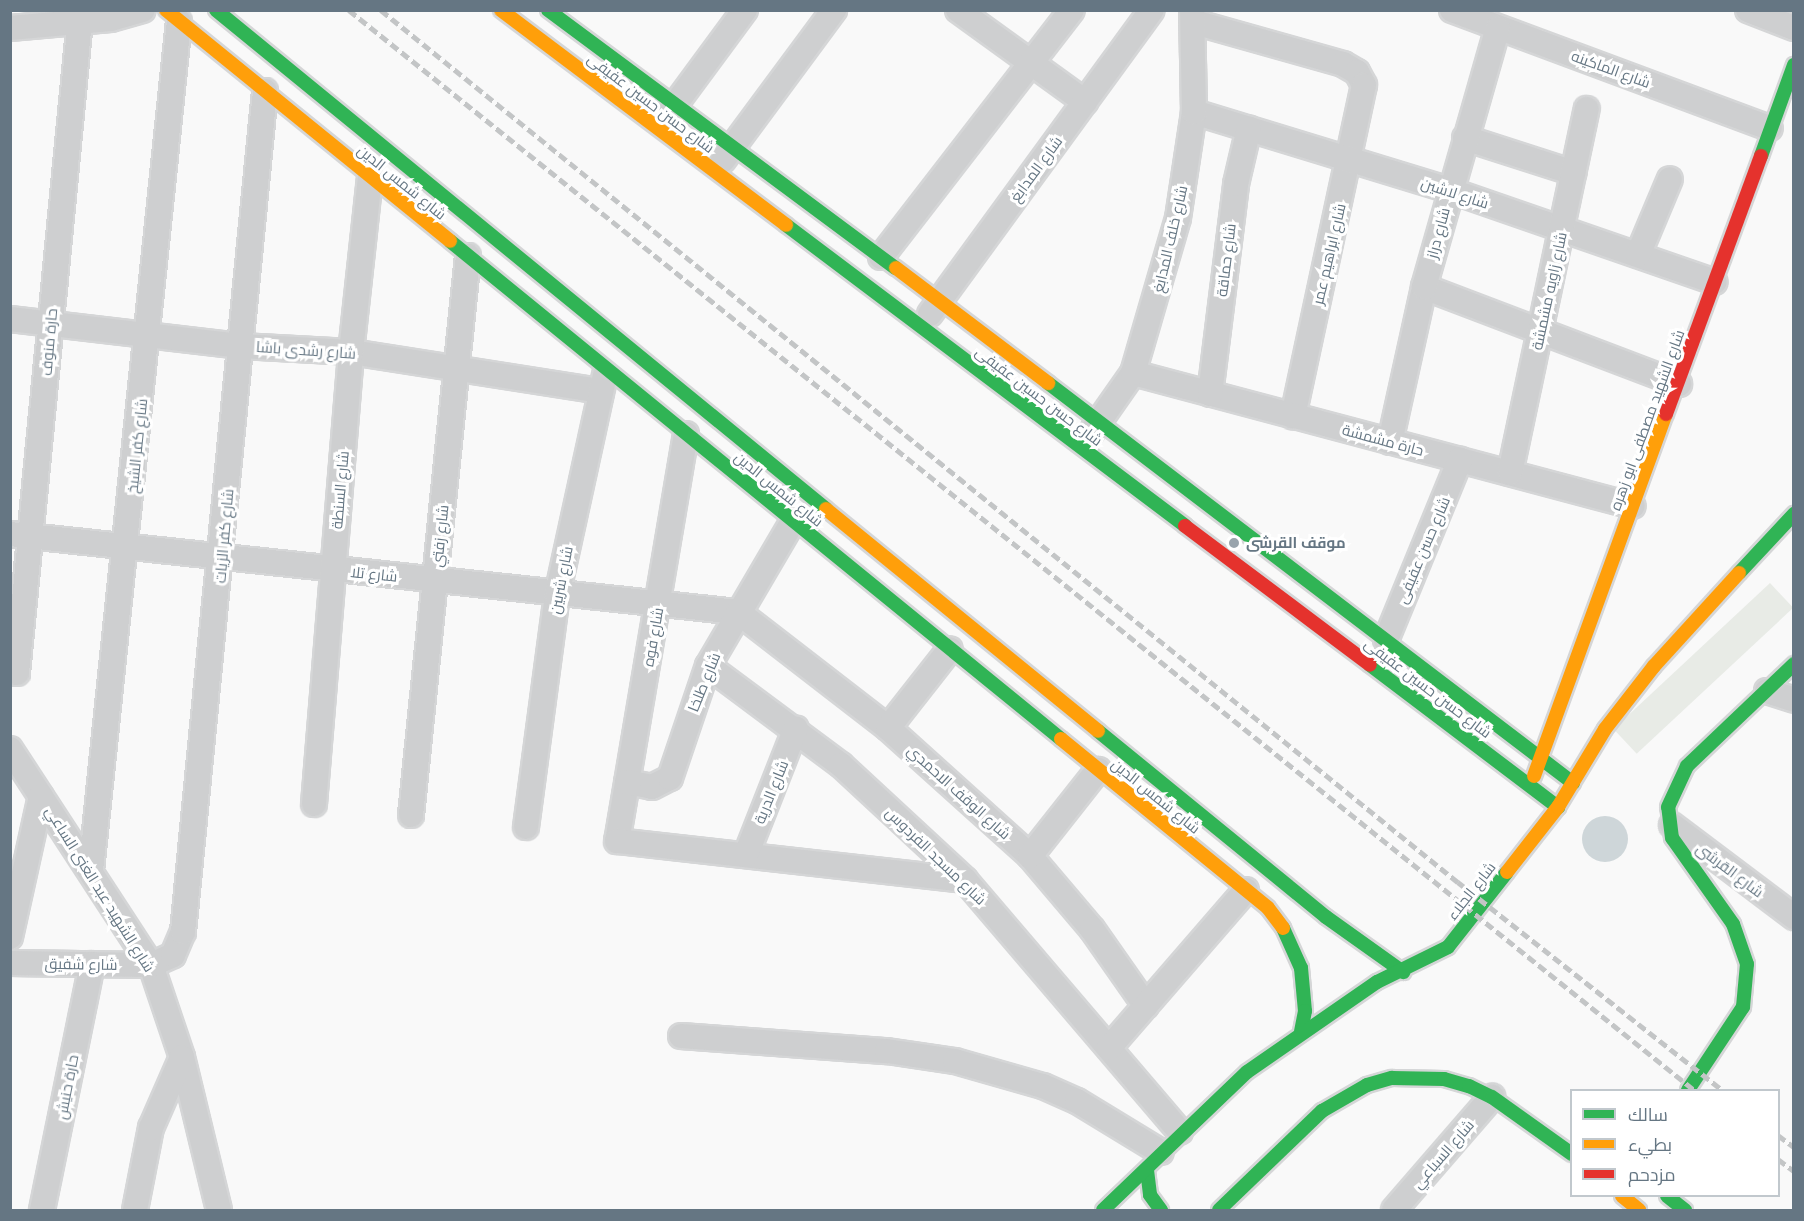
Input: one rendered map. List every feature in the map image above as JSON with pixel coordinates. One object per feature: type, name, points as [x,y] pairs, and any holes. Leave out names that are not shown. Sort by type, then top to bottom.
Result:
[{"type":"street","points":[[10,28],[143,10]]},
{"type":"street","name":"شارع شمس الدين","points":[[216,10],[1326,917],[1403,972]]},
{"type":"street","name":"شارع حسن حسين عفيفى","points":[[548,10],[940,300],[1573,783]]},
{"type":"street","points":[[657,128],[745,10]]},
{"type":"street","points":[[715,172],[834,10]]},
{"type":"street","points":[[958,10],[1085,102]]},
{"type":"street","points":[[881,257],[1071,10]]},
{"type":"street","name":"شارع المدابغ","points":[[921,327],[1152,10]]},
{"type":"street","name":"شارع الماكينه","points":[[1452,10],[1770,128]]},
{"type":"street","points":[[1748,10],[1794,28]]},
{"type":"street","name":"شارع حسن حسين عفيفى","points":[[516,15],[657,128],[1558,807]]},
{"type":"street","name":"شارع شمس الدين","points":[[173,16],[468,256],[604,380],[686,434],[1246,890],[1278,920],[1294,947],[1305,989],[1301,1032]]},
{"type":"street","name":"شارع كفر الشيخ","points":[[91,870],[148,336],[173,16]]},
{"type":"street","name":"شارع ابراهيم عمر","points":[[1193,16],[1351,67],[1361,78],[1365,93],[1293,416]]},
{"type":"street","name":"شارع خلف المدابغ","points":[[1081,447],[1133,373],[1178,218],[1194,112],[1193,16]]},
{"type":"street","name":"حارة منوف","points":[[17,673],[20,535],[50,324],[80,17]]},
{"type":"street","name":"شارع دراز","points":[[1390,442],[1424,286],[1449,190],[1498,28]]},
{"type":"street","name":"شارع الشهيد مصطفى ابو زهره","points":[[1531,787],[1539,757],[1794,65]]},
{"type":"street","name":"شارع كفر الزيات","points":[[152,965],[173,955],[183,932],[222,559],[265,91]]},
{"type":"street","name":"شارع زاويه مشمشة","points":[[1510,474],[1587,109]]},
{"type":"street","name":"شارع لاشين","points":[[1194,112],[1449,190],[1714,282]]},
{"type":"street","name":"شارع حماقة","points":[[1210,394],[1236,184],[1249,128]]},
{"type":"street","points":[[1465,138],[1574,173]]},
{"type":"street","name":"شارع السنطة","points":[[315,804],[351,352],[370,177]]},
{"type":"street","points":[[1638,255],[1670,179]]},
{"type":"street","name":"شارع زفتي","points":[[411,815],[468,256]]},
{"type":"street","points":[[1424,286],[1678,384]]},
{"type":"street","name":"شارع رشدى باشا","points":[[10,319],[241,346],[351,352],[456,368],[604,380]]},
{"type":"street","name":"شارع شربين","points":[[526,827],[557,595],[615,336]]},
{"type":"street","name":"حارة مشمشة","points":[[1133,373],[1633,506]]},
{"type":"street","name":"شارع فوه","points":[[686,434],[659,605],[617,841],[746,855]]},
{"type":"street","name":"شارع حسن عفيفى","points":[[1386,640],[1460,460]]},
{"type":"street","name":"شارع الجلاء","points":[[1103,1210],[1154,1161],[1180,1132],[1247,1072],[1301,1032],[1377,982],[1403,972],[1448,947],[1558,807],[1605,729],[1654,666],[1794,514]]},
{"type":"street","name":"شارع طلخا","points":[[627,782],[652,787],[670,778],[708,666],[738,612],[794,522]]},
{"type":"street","name":"شارع تلا","points":[[20,535],[557,595],[738,612]]},
{"type":"street","name":"شارع الوقف الاحمدي","points":[[738,612],[888,728],[1030,856],[1092,929],[1146,1006]]},
{"type":"street","points":[[888,728],[950,649]]},
{"type":"street","points":[[1689,1089],[1734,1026],[1745,996],[1747,964],[1733,924],[1672,838],[1667,822],[1672,792],[1687,766],[1794,664]]},
{"type":"street","name":"شارع مسجد الفردوس","points":[[708,666],[796,728],[966,880],[1180,1132]]},
{"type":"street","points":[[1767,691],[1794,700]]},
{"type":"street","name":"شارع الدرية","points":[[746,855],[796,728]]},
{"type":"street","name":"شارع الشهيد عبد الغنى الساعي","points":[[10,749],[152,965],[182,1058],[219,1210]]},
{"type":"street","points":[[1030,856],[1098,770]]},
{"type":"street","points":[[10,937],[41,796]]},
{"type":"street","name":"شارع القرشى","points":[[1667,822],[1794,917]]},
{"type":"street","points":[[746,855],[966,880]]},
{"type":"street","points":[[1109,1048],[1246,890]]},
{"type":"street","name":"شارع شفيق","points":[[10,963],[152,965]]},
{"type":"street","name":"حارة حنيش","points":[[42,1210],[92,964]]},
{"type":"street","points":[[681,1036],[887,1051],[955,1061],[1051,1090],[1109,1117],[1154,1161],[1150,1195],[1161,1210]]},
{"type":"street","points":[[135,1210],[151,1128],[182,1058]]},
{"type":"street","points":[[1219,1210],[1323,1111],[1367,1085],[1392,1078],[1427,1077],[1469,1086],[1492,1096],[1570,1153]]},
{"type":"street","name":"شارع السباعي","points":[[1394,1210],[1492,1096]]},
{"type":"street","points":[[1623,1197],[1639,1210]]},
{"type":"street","points":[[1668,1197],[1685,1210]]},
{"type":"shaded area","points":[[1770,583],[1793,608],[1637,754],[1613,729]]},
{"type":"shaded area","points":[[1605,816],[1621,823],[1628,839],[1621,855],[1605,862],[1589,855],[1582,839],[1589,823]]},
{"type":"railway","points":[[349,10],[1693,1089]]},
{"type":"railway","points":[[381,10],[1458,882],[1721,1089]]},
{"type":"railway","points":[[1780,1136],[1794,1147]]},
{"type":"railway","points":[[1780,1160],[1794,1171]]},
{"type":"traffic: fast","points":[[216,10],[826,509]]},
{"type":"traffic: fast","points":[[548,10],[896,268]]},
{"type":"traffic: fast","points":[[1761,156],[1794,65]]},
{"type":"traffic: fast","points":[[786,225],[1185,526]]},
{"type":"traffic: fast","points":[[450,241],[1061,739]]},
{"type":"traffic: fast","points":[[1048,383],[1573,783]]},
{"type":"traffic: fast","points":[[1739,573],[1794,514]]},
{"type":"traffic: fast","points":[[1689,1089],[1743,1007],[1747,964],[1733,924],[1672,838],[1668,807],[1687,766],[1794,664]]},
{"type":"traffic: fast","points":[[1370,665],[1558,807]]},
{"type":"traffic: fast","points":[[1098,731],[1326,917],[1403,972]]},
{"type":"traffic: fast","points":[[1103,1210],[1247,1072],[1377,982],[1448,947],[1507,872]]},
{"type":"traffic: fast","points":[[1283,928],[1301,968],[1305,1011],[1301,1032]]},
{"type":"traffic: fast","points":[[1219,1210],[1322,1111],[1367,1085],[1392,1078],[1444,1079],[1469,1086],[1492,1097],[1570,1153]]},
{"type":"traffic: fast","points":[[1147,1170],[1150,1195],[1161,1210]]},
{"type":"traffic: fast","points":[[1668,1197],[1685,1210]]},
{"type":"traffic: slow","points":[[166,10],[450,241]]},
{"type":"traffic: slow","points":[[501,10],[786,225]]},
{"type":"traffic: slow","points":[[896,268],[1048,383]]},
{"type":"traffic: slow","points":[[1534,776],[1666,414]]},
{"type":"traffic: slow","points":[[826,509],[1098,731]]},
{"type":"traffic: slow","points":[[1507,872],[1558,807],[1605,729],[1654,666],[1739,573]]},
{"type":"traffic: slow","points":[[1061,739],[1268,908],[1283,928]]},
{"type":"traffic: slow","points":[[1623,1197],[1639,1210]]},
{"type":"traffic: jam","points":[[1666,414],[1761,156]]},
{"type":"traffic: jam","points":[[1185,526],[1370,665]]},
{"type":"place","name":"موقف القرشى","points":[[1234,543]]}]
